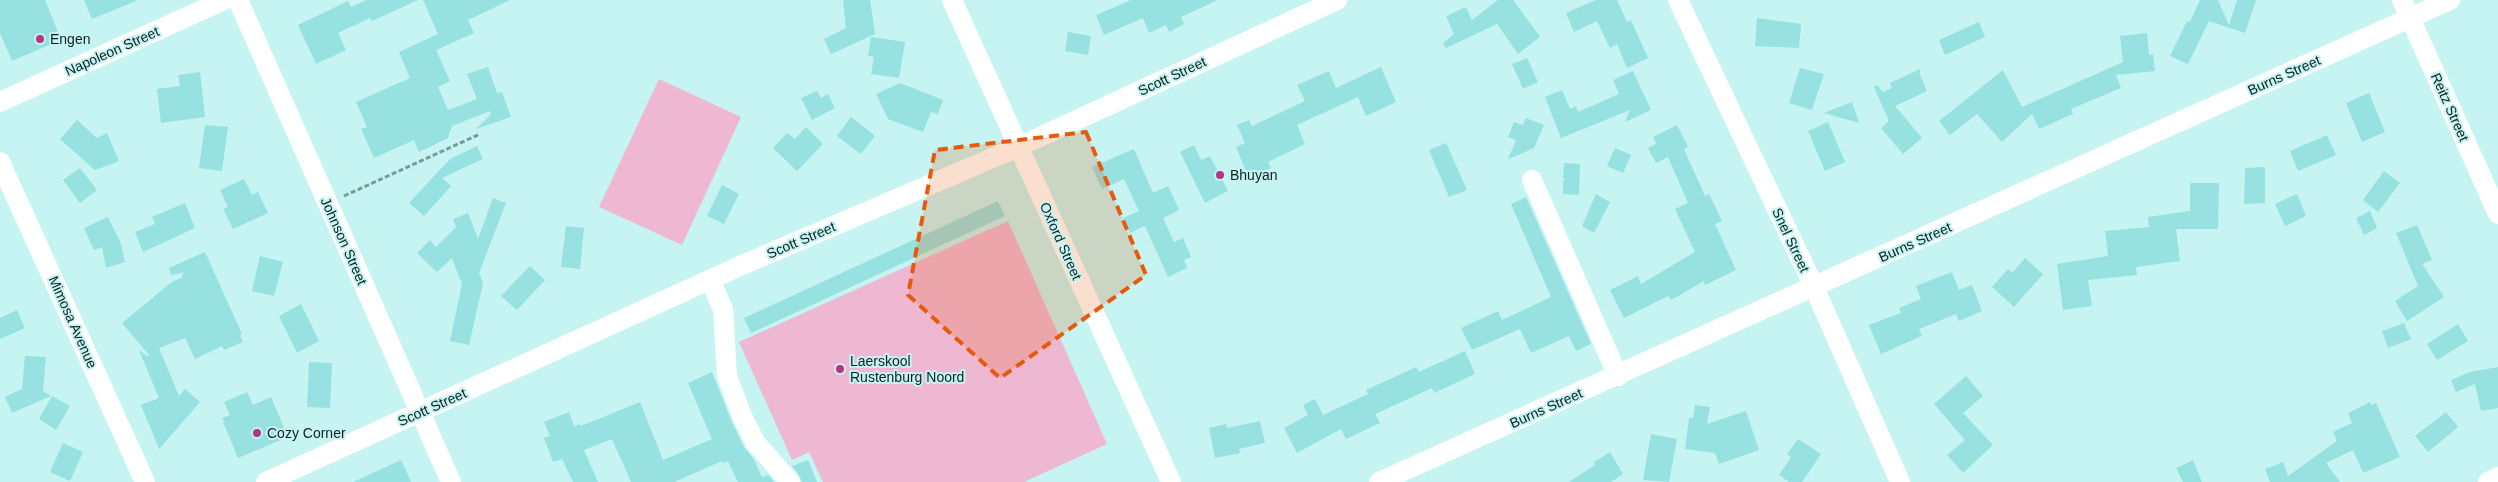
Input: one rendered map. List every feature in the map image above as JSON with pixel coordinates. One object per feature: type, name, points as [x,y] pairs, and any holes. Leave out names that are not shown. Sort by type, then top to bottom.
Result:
[{"type":"street","name":"Napoleon Street","points":[[0,102],[224,0]]},
{"type":"street","name":"Johnson Street","points":[[238,0],[419,414],[451,482]]},
{"type":"street","name":"Oxford Street","points":[[952,0],[1171,482]]},
{"type":"street","name":"Scott Street","points":[[266,482],[710,280],[1018,147],[1337,0]]},
{"type":"street","name":"Snel Street","points":[[1678,0],[1814,287],[1900,482]]},
{"type":"street","name":"Burns Street","points":[[1379,482],[1814,287],[2406,9],[2450,0]]},
{"type":"street","name":"Reitz Street","points":[[2406,9],[2498,214]]},
{"type":"street","name":"Mimosa Avenue","points":[[0,162],[145,482]]},
{"type":"street","points":[[1532,180],[1618,376]]},
{"type":"street","points":[[710,280],[723,309],[727,376],[742,416],[755,442],[790,482]]},
{"type":"street","points":[[2488,482],[2498,477]]},
{"type":"path","points":[[327,204],[480,134]]},
{"type":"highlighted area","points":[[1086,132],[1146,275],[1000,378],[908,295],[935,150]]},
{"type":"shaded area","points":[[659,79],[741,117],[682,245],[599,207]]},
{"type":"shaded area","points":[[1008,221],[1107,444],[1024,482],[823,482],[809,452],[792,460],[739,342]]},
{"type":"building","points":[[0,0],[45,0],[61,40],[12,61],[0,33]]},
{"type":"building","points":[[84,0],[138,0],[92,19]]},
{"type":"building","points":[[367,0],[418,0],[372,21],[370,18],[338,33],[346,50],[316,64],[298,25],[348,1],[351,7]]},
{"type":"building","points":[[423,0],[510,0],[468,20],[474,33],[436,50],[450,81],[438,87],[448,110],[477,99],[467,74],[488,67],[497,93],[502,92],[511,117],[476,129],[491,114],[490,111],[452,126],[448,138],[419,152],[414,140],[374,158],[361,129],[367,127],[356,102],[410,78],[399,52],[438,34]]},
{"type":"building","points":[[843,0],[870,0],[875,34],[831,54],[824,39],[846,28]]},
{"type":"building","points":[[1131,0],[1218,0],[1181,17],[1184,24],[1169,32],[1166,25],[1149,33],[1143,18],[1104,35],[1096,15]]},
{"type":"building","points":[[1498,0],[1513,0],[1540,37],[1518,54],[1497,24],[1446,48],[1443,43],[1454,34],[1446,16],[1466,7],[1472,20]]},
{"type":"building","points":[[1596,0],[1617,0],[1627,22],[1631,20],[1648,58],[1627,68],[1617,44],[1610,48],[1597,21],[1574,32],[1566,13]]},
{"type":"building","points":[[2200,0],[2218,0],[2229,25],[2237,0],[2256,0],[2245,33],[2209,21],[2188,64],[2170,56],[2187,21],[2190,22]]},
{"type":"building","points":[[1757,18],[1801,24],[1799,48],[1755,46]]},
{"type":"building","points":[[1979,22],[1985,37],[1945,55],[1939,40]]},
{"type":"building","points":[[1068,32],[1091,36],[1088,55],[1065,51]]},
{"type":"building","points":[[2147,33],[2149,55],[2153,54],[2155,71],[2116,75],[2121,88],[2071,109],[2073,114],[2039,129],[2032,114],[2002,142],[1977,114],[1950,135],[1939,121],[2003,70],[2022,107],[2123,62],[2120,36]]},
{"type":"building","points":[[871,37],[905,42],[899,78],[871,74],[874,57],[868,56]]},
{"type":"building","points":[[1527,58],[1538,82],[1523,89],[1512,64]]},
{"type":"building","points":[[1381,67],[1396,102],[1366,116],[1358,97],[1297,125],[1305,144],[1268,162],[1271,168],[1249,178],[1236,147],[1245,143],[1237,125],[1249,120],[1252,126],[1305,101],[1297,85],[1329,71],[1336,88]]},
{"type":"building","points":[[1800,68],[1824,74],[1812,110],[1789,103]]},
{"type":"building","points":[[1920,69],[1920,75],[1927,91],[1895,106],[1922,138],[1903,154],[1881,128],[1889,121],[1874,87],[1877,85],[1883,92],[1892,88],[1890,83]]},
{"type":"building","points":[[1633,71],[1651,110],[1625,122],[1630,110],[1561,138],[1545,97],[1562,90],[1570,109],[1576,106],[1578,112],[1619,94],[1613,80]]},
{"type":"building","points":[[200,72],[205,117],[161,123],[157,89],[180,86],[178,75]]},
{"type":"building","points":[[900,83],[943,100],[938,114],[931,112],[923,132],[888,119],[876,94]]},
{"type":"building","points":[[817,91],[821,98],[828,94],[835,108],[812,120],[801,98]]},
{"type":"building","points":[[2369,93],[2385,132],[2362,142],[2346,103]]},
{"type":"building","points":[[1852,102],[1859,123],[1824,113]]},
{"type":"building","points":[[851,117],[875,136],[861,154],[837,136]]},
{"type":"building","points":[[1526,118],[1544,125],[1534,148],[1508,159],[1516,140],[1508,137],[1514,122],[1523,125]]},
{"type":"building","points":[[77,120],[97,138],[107,133],[119,161],[95,170],[60,139]]},
{"type":"building","points":[[1828,122],[1845,162],[1825,171],[1808,131]]},
{"type":"building","points":[[205,125],[228,127],[222,171],[199,168]]},
{"type":"building","points":[[1677,125],[1688,147],[1684,149],[1705,196],[1709,194],[1722,221],[1715,224],[1736,270],[1705,285],[1704,281],[1671,300],[1668,296],[1624,318],[1610,290],[1638,276],[1641,284],[1695,252],[1675,209],[1688,203],[1668,157],[1656,163],[1648,148],[1656,144],[1653,137]]},
{"type":"building","points":[[806,127],[823,144],[797,171],[773,148],[787,133],[795,139]]},
{"type":"building","points":[[2327,135],[2336,155],[2298,171],[2290,151]]},
{"type":"building","points":[[1446,143],[1467,190],[1449,197],[1429,150]]},
{"type":"building","points":[[1194,145],[1201,160],[1210,156],[1228,191],[1205,203],[1180,152]]},
{"type":"building","points":[[477,146],[483,159],[442,178],[451,186],[424,216],[409,203],[450,159]]},
{"type":"building","points":[[1615,148],[1631,155],[1623,173],[1607,166]]},
{"type":"building","points":[[1134,149],[1153,193],[1168,186],[1179,210],[1163,218],[1174,242],[1183,238],[1191,257],[1184,260],[1187,268],[1168,277],[1145,226],[1130,233],[1123,218],[1139,211],[1124,179],[1102,189],[1092,167]]},
{"type":"building","points":[[1564,163],[1580,164],[1579,195],[1563,194],[1563,181],[1566,179],[1563,178]]},
{"type":"building","points":[[2265,167],[2265,203],[2244,204],[2245,168]]},
{"type":"building","points":[[80,168],[97,190],[80,203],[63,180]]},
{"type":"building","points":[[2384,171],[2400,183],[2378,212],[2363,200]]},
{"type":"building","points":[[244,179],[252,195],[258,192],[268,213],[233,229],[223,209],[228,207],[220,190]]},
{"type":"building","points":[[2190,183],[2219,183],[2218,229],[2176,229],[2180,261],[2136,267],[2137,275],[2088,280],[2092,306],[2063,310],[2057,264],[2108,256],[2105,231],[2149,227],[2148,217],[2190,211]]},
{"type":"building","points":[[722,185],[739,194],[724,224],[707,216]]},
{"type":"building","points":[[1596,194],[1610,202],[1594,233],[1582,226]]},
{"type":"building","points":[[2297,194],[2306,216],[2285,226],[2275,204]]},
{"type":"building","points":[[1526,197],[1591,344],[1576,351],[1569,336],[1531,353],[1520,329],[1472,350],[1461,328],[1498,311],[1502,320],[1551,297],[1511,204]]},
{"type":"building","points":[[493,198],[506,203],[479,273],[483,283],[469,345],[450,341],[462,284],[452,258],[437,272],[417,253],[430,240],[436,247],[456,227],[453,219],[468,213],[478,239]]},
{"type":"building","points":[[998,201],[1005,216],[751,333],[744,318]]},
{"type":"building","points":[[185,203],[195,228],[143,252],[135,232],[155,224],[152,217]]},
{"type":"building","points":[[2370,211],[2377,228],[2364,235],[2356,218]]},
{"type":"building","points":[[108,217],[121,244],[125,262],[106,268],[102,247],[94,250],[84,228]]},
{"type":"building","points":[[2417,225],[2432,260],[2422,264],[2444,297],[2407,321],[2395,301],[2418,286],[2396,233]]},
{"type":"building","points":[[566,226],[584,228],[580,269],[561,267]]},
{"type":"building","points":[[205,252],[242,334],[240,335],[243,342],[224,350],[222,346],[195,359],[185,338],[159,348],[179,396],[185,389],[200,402],[159,449],[141,405],[159,398],[139,350],[147,356],[149,355],[122,323],[172,282],[183,277],[182,274],[185,272],[171,275],[169,268]]},
{"type":"building","points":[[260,256],[283,262],[274,296],[252,291]]},
{"type":"building","points":[[2025,258],[2043,274],[2014,307],[1992,287],[2008,269],[2012,273]]},
{"type":"building","points":[[530,266],[545,280],[517,310],[501,296]]},
{"type":"building","points":[[1952,272],[1959,290],[1972,285],[1982,311],[1959,321],[1956,314],[1919,329],[1922,336],[1881,354],[1869,325],[1901,313],[1899,308],[1921,299],[1916,286]]},
{"type":"building","points":[[301,304],[319,341],[297,353],[279,316]]},
{"type":"building","points":[[17,310],[25,328],[0,339],[0,318]]},
{"type":"building","points":[[2404,323],[2411,339],[2388,348],[2382,331]]},
{"type":"building","points":[[2458,324],[2468,341],[2437,360],[2427,344]]},
{"type":"building","points":[[1465,351],[1475,374],[1434,393],[1432,388],[1375,414],[1380,423],[1346,439],[1341,429],[1297,453],[1284,428],[1308,415],[1303,405],[1315,399],[1323,415],[1368,394],[1366,390],[1416,367],[1419,372]]},
{"type":"building","points":[[25,356],[46,357],[43,391],[51,396],[12,413],[5,397],[22,389]]},
{"type":"building","points":[[309,362],[332,363],[330,408],[307,407]]},
{"type":"building","points":[[2498,367],[2498,408],[2481,411],[2475,384],[2456,392],[2451,380],[2470,372]]},
{"type":"building","points":[[712,372],[744,447],[753,458],[762,477],[768,475],[774,482],[738,482],[728,461],[723,463],[722,461],[674,482],[631,482],[612,439],[584,450],[598,482],[573,482],[562,459],[553,462],[544,438],[550,436],[544,422],[569,412],[574,426],[580,424],[581,426],[640,402],[663,460],[712,439],[688,383]]},
{"type":"building","points":[[1966,376],[1983,396],[1963,413],[1993,445],[1963,473],[1947,455],[1965,440],[1934,404]]},
{"type":"building","name":"Cozy Corner","points":[[247,392],[253,405],[271,397],[288,437],[238,458],[222,418],[230,415],[224,402]]},
{"type":"building","points":[[52,396],[70,406],[56,430],[39,419]]},
{"type":"building","points":[[2370,402],[2371,405],[2376,403],[2400,457],[2363,473],[2353,450],[2326,463],[2340,482],[2270,482],[2265,469],[2283,462],[2288,476],[2337,441],[2333,432],[2352,423],[2348,413]]},
{"type":"building","points":[[1695,405],[1710,407],[1707,424],[1746,411],[1759,450],[1719,464],[1715,453],[1685,449],[1689,418],[1693,418]]},
{"type":"building","points":[[2446,412],[2458,427],[2428,452],[2415,436]]},
{"type":"building","points":[[1260,421],[1265,443],[1239,449],[1240,453],[1215,458],[1209,428],[1226,424],[1227,428]]},
{"type":"building","points":[[1651,434],[1677,439],[1669,482],[1643,480]]},
{"type":"building","points":[[1798,439],[1821,454],[1802,482],[1789,482],[1779,475],[1791,457],[1787,454]]},
{"type":"building","points":[[63,443],[83,452],[70,481],[50,472]]},
{"type":"building","points":[[1610,452],[1623,474],[1611,482],[1569,482],[1595,465],[1594,462]]},
{"type":"building","points":[[401,460],[411,482],[353,482]]},
{"type":"building","points":[[808,460],[817,482],[802,482],[792,466]]},
{"type":"building","points":[[2193,460],[2202,482],[2183,482],[2176,468]]},
{"type":"place","name":"Engen","points":[[40,39]]},
{"type":"place","name":"Bhuyan","points":[[1220,175]]},
{"type":"place","name":"Laerskool Rustenburg Noord","points":[[840,369]]},
{"type":"place","name":"Cozy Corner","points":[[257,433]]}]
